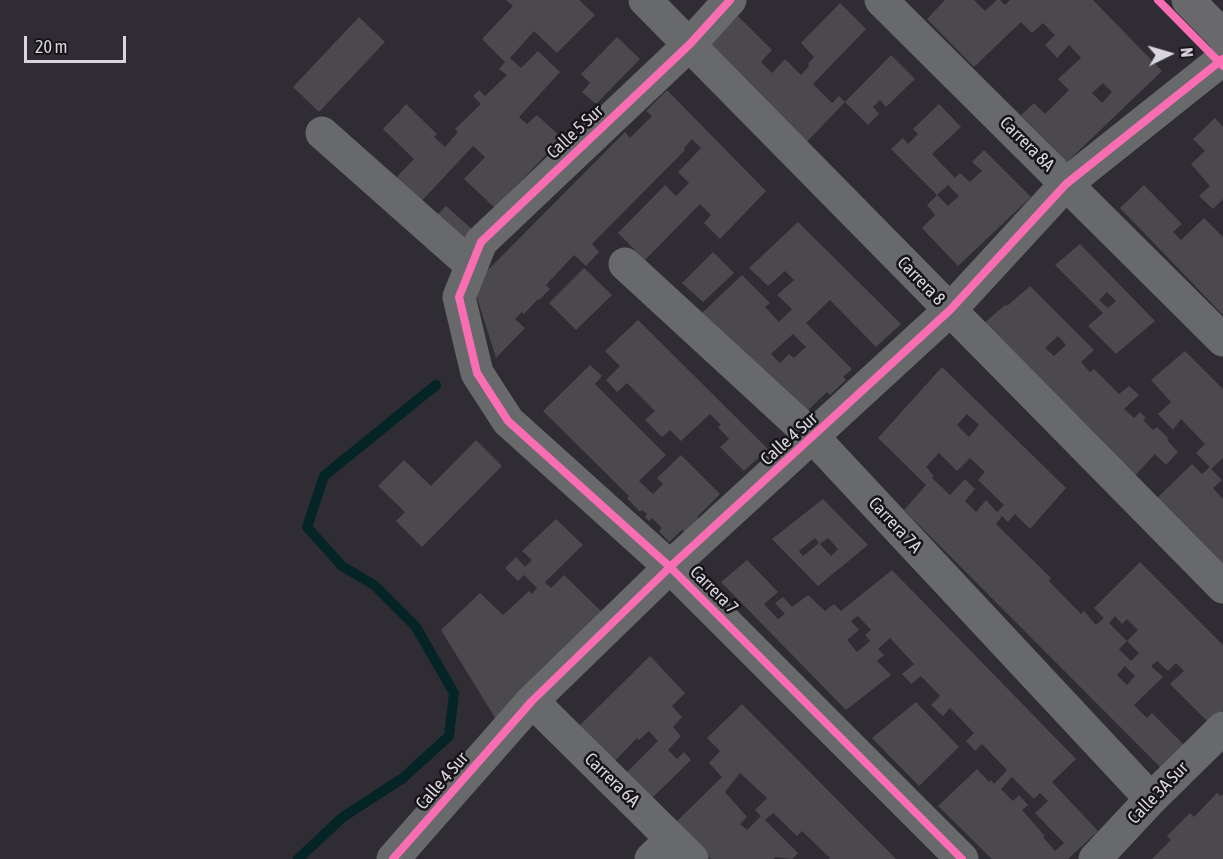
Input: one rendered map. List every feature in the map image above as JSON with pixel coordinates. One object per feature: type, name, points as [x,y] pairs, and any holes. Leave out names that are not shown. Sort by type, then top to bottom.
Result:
[{"type":"main road","points":[[1188,0],[1223,36]]},
{"type":"street","name":"Carrera 8","points":[[645,0],[1223,587]]},
{"type":"street","name":"Calle 5 Sur","points":[[459,297],[481,242],[690,44],[730,0]]},
{"type":"street","name":"Carrera 8A","points":[[881,0],[1223,340]]},
{"type":"street","name":"Calle 4 Sur","points":[[393,859],[532,701],[670,567],[950,310],[1066,183],[1223,59]]},
{"type":"street","points":[[322,133],[471,265]]},
{"type":"street","name":"Carrera 7A","points":[[625,264],[813,437],[1151,799]]},
{"type":"street","name":"Carrera 7","points":[[459,297],[477,373],[508,421],[670,567],[962,859]]},
{"type":"street","name":"Carrera 6A","points":[[532,701],[672,852]]},
{"type":"street","name":"Calle 3A Sur","points":[[1095,859],[1151,799],[1223,728]]},
{"type":"building","points":[[506,0],[579,0],[595,15],[557,53],[534,31],[510,58],[521,68],[538,51],[560,72],[519,117],[527,124],[537,115],[562,138],[495,208],[464,179],[485,157],[473,146],[417,206],[392,182],[414,159],[383,129],[398,113],[400,115],[399,112],[406,104],[437,134],[434,137],[445,147],[458,132],[455,129],[481,104],[473,96],[479,90],[485,96],[507,75],[499,69],[505,62],[482,39],[513,6]]},
{"type":"building","points":[[945,0],[974,0],[985,11],[997,0],[1005,5],[1010,0],[1093,0],[1162,71],[1067,162],[1021,115],[1034,103],[1045,114],[1069,90],[1058,79],[1081,58],[1069,45],[1057,58],[1045,45],[1055,35],[1043,23],[1032,33],[1021,22],[974,67],[927,19]],"holes":[[[1103,83],[1112,92],[1102,103],[1092,93]]]},
{"type":"building","points":[[840,3],[866,29],[813,84],[832,103],[839,96],[845,102],[800,149],[703,51],[738,16],[772,50],[761,62],[772,73],[785,59],[801,75],[814,57],[801,43]]},
{"type":"building","points":[[359,17],[385,42],[319,112],[293,87]]},
{"type":"building","points":[[617,37],[640,59],[596,104],[582,92],[590,83],[581,74]]},
{"type":"building","points":[[891,55],[915,79],[886,107],[880,100],[873,107],[879,114],[868,125],[845,102]]},
{"type":"building","points":[[667,90],[766,191],[720,239],[704,223],[711,215],[700,204],[645,260],[618,233],[665,185],[676,196],[689,183],[678,172],[701,148],[692,139],[684,148],[685,150],[592,244],[599,252],[586,266],[574,255],[546,285],[550,289],[524,314],[522,312],[515,319],[525,328],[496,358],[473,285],[625,132],[630,138],[652,116],[646,111]]},
{"type":"building","points":[[939,104],[961,127],[932,154],[955,178],[960,173],[970,182],[982,171],[972,162],[984,150],[1031,197],[958,266],[922,228],[935,215],[927,205],[937,195],[891,149],[903,138],[908,144],[918,134],[913,129]],"holes":[[[948,185],[959,196],[948,206],[937,195]]]},
{"type":"building","points":[[1215,118],[1223,127],[1223,199],[1213,209],[1199,196],[1210,186],[1191,164],[1205,151],[1193,139]]},
{"type":"building","points":[[1144,185],[1182,224],[1173,232],[1181,240],[1204,218],[1223,237],[1223,315],[1120,208]]},
{"type":"building","points":[[446,206],[473,230],[458,246],[437,215]]},
{"type":"building","points":[[798,222],[901,324],[876,347],[830,300],[806,323],[852,369],[843,377],[846,380],[830,395],[827,392],[804,414],[702,313],[742,275],[770,303],[765,307],[779,322],[792,309],[777,295],[794,280],[785,271],[768,286],[749,268]],"holes":[[[793,334],[806,347],[794,358],[789,354],[780,363],[771,354]]]},
{"type":"building","points":[[1080,244],[1155,321],[1116,354],[1088,326],[1103,313],[1055,265]],"holes":[[[1107,292],[1116,301],[1108,308],[1099,300]]]},
{"type":"building","points":[[713,252],[734,273],[703,302],[682,283]]},
{"type":"building","points":[[584,268],[612,295],[576,330],[549,303]]},
{"type":"building","points":[[1030,286],[1094,350],[1081,362],[1090,372],[1094,369],[1119,394],[1129,386],[1139,395],[1124,409],[1134,418],[1140,412],[1146,418],[1143,420],[1153,430],[1157,427],[1169,439],[1167,440],[1178,452],[1166,465],[1155,454],[1131,480],[976,330],[1005,305],[1007,306]],"holes":[[[1058,336],[1066,345],[1054,356],[1045,348]]]},
{"type":"building","points":[[638,320],[768,449],[744,471],[720,447],[729,439],[718,427],[721,425],[710,414],[681,441],[670,430],[662,437],[645,420],[655,411],[627,383],[617,392],[606,380],[620,366],[605,351]]},
{"type":"building","points":[[1185,351],[1223,389],[1223,458],[1211,469],[1222,480],[1213,488],[1223,499],[1223,574],[1153,502],[1192,464],[1202,474],[1210,467],[1196,453],[1205,444],[1181,419],[1173,430],[1158,414],[1171,402],[1151,380]]},
{"type":"building","points":[[590,365],[602,376],[595,384],[666,455],[639,481],[653,494],[663,484],[657,478],[681,455],[720,494],[697,517],[700,520],[686,533],[682,530],[669,542],[659,531],[662,528],[652,518],[649,521],[645,517],[647,514],[642,510],[640,512],[627,498],[629,496],[543,411]]},
{"type":"building","points":[[942,367],[1066,488],[1030,529],[1015,514],[1008,522],[1002,516],[996,524],[1051,578],[1049,581],[1081,614],[1084,611],[1096,625],[1104,618],[1094,608],[1140,562],[1223,645],[1223,710],[1209,723],[1170,684],[1184,671],[1176,663],[1168,671],[1157,661],[1151,666],[1163,677],[1134,705],[1147,718],[1152,713],[1186,747],[1163,770],[904,510],[926,485],[878,438]],"holes":[[[967,414],[979,425],[969,437],[957,425]],[[939,453],[957,471],[970,458],[985,472],[978,480],[1004,505],[997,512],[986,500],[976,512],[965,501],[975,489],[965,479],[950,495],[932,478],[934,476],[926,467]],[[1115,616],[1122,624],[1127,619],[1138,630],[1127,641],[1109,623]],[[1127,641],[1139,653],[1131,661],[1119,649]],[[1125,666],[1135,676],[1127,685],[1117,675]]]},
{"type":"building","points":[[476,440],[502,466],[422,547],[396,521],[405,512],[378,486],[404,460],[431,486]]},
{"type":"building","points":[[823,499],[868,545],[818,586],[772,539]],"holes":[[[815,538],[819,543],[803,556],[799,551]],[[828,538],[838,549],[831,556],[820,544]]]},
{"type":"building","points":[[556,519],[583,545],[545,582],[551,588],[564,575],[605,615],[497,721],[441,630],[480,593],[503,615],[529,591],[532,594],[537,588],[524,575],[518,581],[505,568],[516,557],[525,567],[532,560],[522,551]]},
{"type":"building","points":[[747,560],[778,592],[764,604],[778,619],[785,614],[775,603],[783,597],[792,607],[808,595],[825,611],[834,604],[841,611],[892,570],[1076,759],[1052,782],[1098,831],[1068,859],[992,859],[938,806],[977,769],[989,782],[991,780],[994,784],[1007,770],[982,744],[975,751],[966,741],[974,733],[950,708],[943,716],[931,705],[940,696],[921,676],[911,684],[902,674],[914,664],[890,638],[878,649],[884,655],[877,661],[891,675],[846,710],[721,582]],"holes":[[[858,616],[871,630],[865,635],[870,641],[857,652],[847,640],[859,630],[851,621]],[[1012,777],[1034,799],[1040,793],[1048,801],[1035,813],[1064,843],[1055,851],[1022,810],[1028,805],[1019,795],[1013,801],[1001,789]]]},
{"type":"building","points":[[650,656],[685,693],[672,706],[682,717],[673,727],[681,736],[668,750],[677,759],[684,752],[691,760],[651,799],[626,773],[658,741],[649,731],[639,740],[637,738],[614,762],[579,726]]},
{"type":"building","points":[[916,702],[959,747],[919,786],[872,738]]},
{"type":"building","points":[[742,704],[896,859],[829,859],[802,831],[797,836],[773,813],[765,820],[798,853],[792,859],[775,857],[774,859],[711,859],[675,823],[722,777],[709,763],[720,751],[707,738]],"holes":[[[740,773],[767,798],[755,810],[761,816],[747,830],[740,824],[747,817],[725,792]]]},
{"type":"building","points":[[1217,793],[1221,796],[1223,794],[1223,859],[1152,859],[1171,840],[1167,836],[1190,813],[1194,817]]},
{"type":"waterway","points":[[298,859],[343,817],[403,778],[449,736],[454,693],[416,627],[374,585],[342,566],[307,527],[324,476],[436,385]]},
{"type":"cycle path","points":[[730,0],[690,44],[481,242],[459,297],[477,373],[508,421],[670,567],[962,859]]},
{"type":"cycle path","points":[[1158,0],[1223,66]]},
{"type":"cycle path","points":[[393,859],[532,701],[670,567],[950,310],[1066,184],[1223,59]]}]
